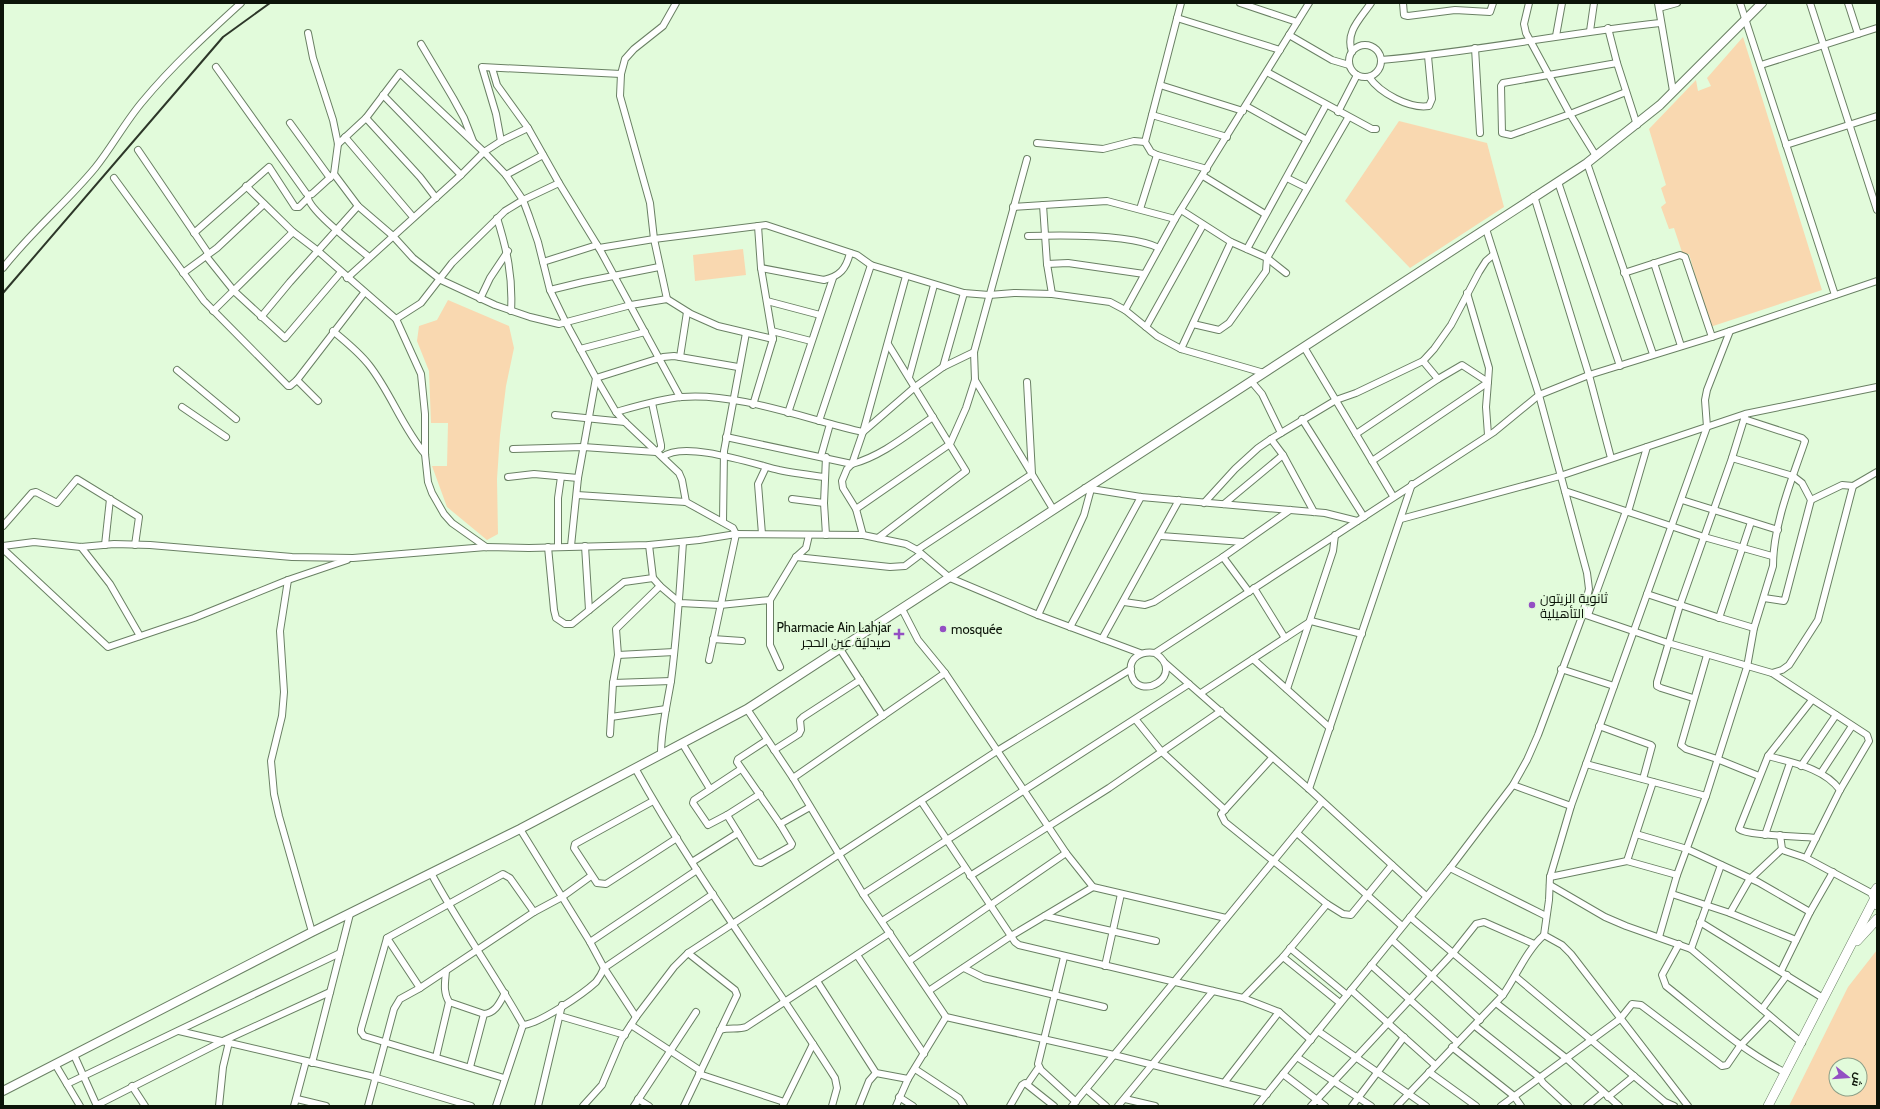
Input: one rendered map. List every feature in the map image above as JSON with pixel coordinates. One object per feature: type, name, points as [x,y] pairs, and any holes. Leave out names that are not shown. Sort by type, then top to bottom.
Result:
[{"type":"main road","points":[[3,1091],[312,932],[520,829],[747,709],[1486,229],[1534,196],[1587,163],[1637,124],[1673,91],[1762,3]]},
{"type":"main road","points":[[1768,1106],[1802,1043],[1875,897]]},
{"type":"main road","points":[[1848,951],[1877,919]]},
{"type":"street","points":[[3,268],[25,240],[61,208],[95,167],[142,102],[211,30],[241,3]]},
{"type":"street","points":[[666,299],[654,239],[650,203],[620,96],[621,74],[625,59],[634,49],[663,26],[676,3]]},
{"type":"street","points":[[1182,3],[1152,114],[1146,146],[1156,155],[1207,169]]},
{"type":"street","points":[[1240,3],[1297,22]]},
{"type":"street","points":[[1125,310],[1175,220],[1245,109],[1309,3]]},
{"type":"street","points":[[1352,52],[1350,45],[1350,32],[1370,3]]},
{"type":"street","points":[[1403,3],[1402,12],[1404,15],[1408,16],[1455,10],[1490,12],[1493,3]]},
{"type":"street","points":[[1455,10],[1456,3]]},
{"type":"street","points":[[1529,3],[1524,24],[1530,41],[1550,75],[1570,114],[1596,156]]},
{"type":"street","points":[[1556,36],[1562,3]]},
{"type":"street","points":[[1590,31],[1594,3]]},
{"type":"street","points":[[1673,91],[1658,6],[1677,3]]},
{"type":"street","points":[[1740,3],[1834,295]]},
{"type":"street","points":[[1810,3],[1877,210]]},
{"type":"street","points":[[1848,3],[1858,34]]},
{"type":"street","points":[[1177,18],[1280,50]]},
{"type":"street","points":[[1381,60],[1428,56],[1608,28],[1660,23]]},
{"type":"street","points":[[1608,28],[1617,63],[1637,124]]},
{"type":"street","points":[[1761,65],[1877,28]]},
{"type":"street","points":[[194,233],[269,167],[295,207],[299,207],[332,176],[338,144],[333,120],[313,58],[308,33]]},
{"type":"street","points":[[1289,36],[1332,60],[1350,65]]},
{"type":"street","points":[[421,44],[461,111],[474,143]]},
{"type":"street","points":[[1369,77],[1378,70],[1381,60],[1377,51],[1369,46],[1360,46],[1352,52],[1350,56],[1350,65],[1357,75],[1369,77],[1373,83],[1394,98],[1413,104],[1429,106],[1432,99],[1428,56]]},
{"type":"street","points":[[1475,48],[1480,133]]},
{"type":"street","points":[[1617,63],[1503,83],[1501,86],[1502,133],[1511,135],[1626,92]]},
{"type":"street","points":[[501,141],[496,114],[482,67],[621,74]]},
{"type":"street","points":[[216,68],[318,213],[369,258]]},
{"type":"street","points":[[492,68],[497,85],[528,128],[598,247],[680,397]]},
{"type":"street","points":[[1267,72],[1348,118],[1372,129],[1376,129]]},
{"type":"street","points":[[338,144],[366,118],[400,73],[484,152],[506,175],[523,200],[535,231],[550,290],[596,378],[616,412],[679,473],[682,480],[686,502]]},
{"type":"street","points":[[1338,112],[1357,75]]},
{"type":"street","points":[[1160,85],[1245,109],[1307,140]]},
{"type":"street","points":[[383,95],[461,175]]},
{"type":"street","points":[[1247,249],[1326,105]]},
{"type":"street","points":[[1152,114],[1227,137]]},
{"type":"street","points":[[1786,145],[1877,116]]},
{"type":"street","points":[[366,118],[420,177],[436,198]]},
{"type":"street","points":[[1192,324],[1219,330],[1224,327],[1266,271],[1267,258],[1348,118]]},
{"type":"street","points":[[290,123],[358,206],[393,236],[413,258],[441,280],[480,299],[552,324],[566,323],[631,305],[666,299],[687,312],[718,326],[773,339]]},
{"type":"street","points":[[347,278],[436,198],[484,152],[501,141],[528,128]]},
{"type":"street","points":[[345,137],[413,218]]},
{"type":"street","points":[[1037,143],[1103,149],[1134,141],[1146,142]]},
{"type":"street","points":[[138,150],[207,254],[234,291],[285,338],[341,272]]},
{"type":"street","points":[[506,175],[543,155]]},
{"type":"street","points":[[1140,209],[1156,155]]},
{"type":"street","points":[[856,510],[950,444],[966,408],[975,380],[974,352],[1027,159]]},
{"type":"street","points":[[1587,163],[1653,354]]},
{"type":"street","points":[[1203,176],[1266,214]]},
{"type":"street","points":[[114,178],[204,301],[288,386],[297,380],[333,331],[364,293]]},
{"type":"street","points":[[1287,178],[1307,188]]},
{"type":"street","points":[[1558,182],[1620,366]]},
{"type":"street","points":[[396,319],[421,303],[441,280],[452,263],[505,211],[523,200],[559,183]]},
{"type":"street","points":[[246,186],[293,232],[318,251],[364,293],[382,306],[396,319],[421,374],[425,414],[425,454],[428,482],[444,514],[452,523],[486,547]]},
{"type":"street","points":[[1534,196],[1588,375],[1611,458]]},
{"type":"street","points":[[1013,207],[1107,201],[1175,220]]},
{"type":"street","points":[[183,273],[217,248],[264,204]]},
{"type":"street","points":[[1043,205],[1047,264],[1052,294]]},
{"type":"street","points":[[261,317],[358,206]]},
{"type":"street","points":[[1181,210],[1231,242],[1267,258],[1286,273]]},
{"type":"street","points":[[497,218],[508,252],[512,295],[511,311]]},
{"type":"street","points":[[543,262],[598,247],[766,225],[857,255],[871,265],[964,293],[989,295],[1014,293],[1052,294],[1101,300],[1125,310],[1168,344],[1264,373]]},
{"type":"street","points":[[1146,327],[1203,225]]},
{"type":"street","points":[[753,405],[773,339],[761,268],[758,226]]},
{"type":"street","points":[[1486,229],[1493,255],[1539,395],[1589,581],[1586,614]]},
{"type":"street","points":[[213,310],[293,232]]},
{"type":"street","points":[[1028,236],[1137,240],[1159,248]]},
{"type":"street","points":[[1181,349],[1231,242]]},
{"type":"street","points":[[480,299],[490,278],[508,252]]},
{"type":"street","points":[[788,413],[833,278],[846,266],[850,253]]},
{"type":"street","points":[[1204,503],[1235,469],[1258,448],[1271,439],[1302,419],[1336,400],[1362,390],[1423,361],[1434,349],[1451,325],[1467,293],[1486,261],[1493,255]]},
{"type":"street","points":[[1624,273],[1680,255],[1685,257],[1712,337]]},
{"type":"street","points":[[1047,264],[1068,263],[1144,274]]},
{"type":"street","points":[[1654,263],[1681,346]]},
{"type":"street","points":[[819,420],[871,265]]},
{"type":"street","points":[[550,290],[659,267]]},
{"type":"street","points":[[761,268],[824,280],[833,278]]},
{"type":"street","points":[[863,535],[856,510],[843,488],[842,482],[847,470],[852,464],[863,432],[906,276]]},
{"type":"street","points":[[1155,653],[1488,435],[1539,395],[1588,375],[1712,337],[1877,281]]},
{"type":"street","points":[[909,377],[934,285]]},
{"type":"street","points":[[943,367],[964,293]]},
{"type":"street","points":[[1467,293],[1489,368],[1486,407],[1488,435]]},
{"type":"street","points":[[767,301],[820,315]]},
{"type":"street","points":[[680,357],[687,312]]},
{"type":"street","points":[[333,331],[368,364],[394,404],[414,441],[425,454]]},
{"type":"street","points":[[772,331],[811,341]]},
{"type":"street","points":[[1397,1106],[1503,995],[1516,977],[1534,944],[1544,935],[1547,924],[1546,916],[1549,900],[1550,877],[1571,806],[1633,630],[1708,427],[1705,400],[1707,390],[1730,331]]},
{"type":"street","points":[[580,349],[644,332]]},
{"type":"street","points":[[723,522],[724,455],[726,437],[738,367],[746,333]]},
{"type":"street","points":[[878,538],[966,471],[888,344]]},
{"type":"street","points":[[1304,347],[1393,496]]},
{"type":"street","points":[[863,432],[915,387],[943,367],[974,352]]},
{"type":"street","points":[[596,378],[663,357],[680,357],[738,367]]},
{"type":"street","points":[[1423,361],[1438,378]]},
{"type":"street","points":[[1356,434],[1438,378],[1462,365],[1487,383]]},
{"type":"street","points":[[177,370],[236,418]]},
{"type":"street","points":[[571,546],[578,478],[596,378]]},
{"type":"street","points":[[297,380],[318,401]]},
{"type":"street","points":[[975,380],[1053,509]]},
{"type":"street","points":[[1251,381],[1262,394],[1281,433]]},
{"type":"street","points":[[1027,382],[1032,474]]},
{"type":"street","points":[[1372,461],[1487,383]]},
{"type":"street","points":[[1402,519],[1560,476],[1708,427],[1877,386]]},
{"type":"street","points":[[616,412],[680,397],[706,397],[733,400],[863,432]]},
{"type":"street","points":[[513,449],[583,447],[656,452],[661,448],[661,445],[652,403]]},
{"type":"street","points":[[182,407],[226,437]]},
{"type":"street","points":[[555,415],[625,422]]},
{"type":"street","points":[[726,437],[852,464],[864,461],[882,451],[933,417]]},
{"type":"street","points":[[1693,698],[1657,686],[1680,605],[1745,417]]},
{"type":"street","points":[[1659,937],[1677,876],[1706,796],[1747,666],[1754,628],[1773,566],[1772,556],[1778,530],[1804,439],[1745,417]]},
{"type":"street","points":[[1302,419],[1364,517]]},
{"type":"street","points":[[826,535],[823,457],[830,424]]},
{"type":"street","points":[[1271,439],[1283,455],[1314,512]]},
{"type":"street","points":[[1257,1106],[1450,868],[1514,785],[1532,747],[1562,669],[1627,512],[1647,447]]},
{"type":"street","points":[[663,457],[675,452],[724,455],[766,467],[824,478]]},
{"type":"street","points":[[1224,504],[1283,455]]},
{"type":"street","points":[[1732,458],[1793,476],[1802,483],[1811,500],[1785,599],[1784,601],[1778,601],[1764,598]]},
{"type":"street","points":[[762,534],[758,484],[766,467]]},
{"type":"street","points":[[1811,500],[1842,485],[1853,486],[1877,472]]},
{"type":"street","points":[[508,477],[534,474],[578,478]]},
{"type":"street","points":[[796,557],[900,567],[910,563],[919,552],[1032,474]]},
{"type":"street","points":[[558,547],[558,498],[561,477]]},
{"type":"street","points":[[3,526],[32,492],[36,492],[57,503],[77,479],[140,517],[134,544]]},
{"type":"street","points":[[1309,788],[1402,519],[1412,484]]},
{"type":"street","points":[[1772,673],[1782,670],[1789,665],[1818,620],[1853,486]]},
{"type":"street","points":[[1038,615],[1084,515],[1088,488],[1141,497],[1314,512],[1357,521]]},
{"type":"street","points":[[1565,492],[1704,537],[1772,556]]},
{"type":"street","points":[[577,495],[686,502],[733,528],[736,534],[709,660]]},
{"type":"street","points":[[1070,627],[1141,497]]},
{"type":"street","points":[[105,545],[110,499]]},
{"type":"street","points":[[792,499],[824,503]]},
{"type":"street","points":[[1102,639],[1161,536],[1179,500]]},
{"type":"street","points":[[1682,500],[1778,530]]},
{"type":"street","points":[[1124,602],[1145,605],[1154,602],[1223,557],[1290,510]]},
{"type":"street","points":[[1719,618],[1744,549],[1751,522]]},
{"type":"street","points":[[3,546],[45,542],[81,547],[134,544],[292,557],[353,558],[486,547],[649,545],[683,542],[736,534],[863,535],[906,544],[919,552],[950,578],[1038,615],[1102,639],[1140,653],[1155,653],[1161,657],[1165,663],[1201,693],[1272,758],[1309,788],[1322,802],[1426,896]]},
{"type":"street","points":[[780,667],[770,645],[770,600],[796,557],[806,548],[809,535]]},
{"type":"street","points":[[1287,689],[1311,621],[1333,551],[1336,535]]},
{"type":"street","points":[[1161,536],[1243,542]]},
{"type":"street","points":[[661,754],[662,727],[671,681],[680,603],[683,542]]},
{"type":"street","points":[[649,545],[653,578],[680,603],[720,605],[770,600]]},
{"type":"street","points":[[585,546],[589,610]]},
{"type":"street","points":[[81,547],[110,584],[140,636]]},
{"type":"street","points":[[548,547],[556,618],[565,624],[572,624],[624,582],[653,578]]},
{"type":"street","points":[[3,549],[108,647],[194,618],[288,580],[353,558]]},
{"type":"street","points":[[1223,557],[1251,590],[1285,638]]},
{"type":"street","points":[[288,580],[280,631],[284,692],[282,716],[271,761],[274,794],[279,816],[312,932]]},
{"type":"street","points":[[610,734],[613,683],[618,655],[616,629],[660,586]]},
{"type":"street","points":[[1647,594],[1754,628]]},
{"type":"street","points":[[902,609],[918,640],[945,673],[1048,827],[1093,888],[1226,918]]},
{"type":"street","points":[[1586,614],[1668,643],[1772,673],[1867,735],[1869,739],[1840,790],[1806,858]]},
{"type":"street","points":[[1201,693],[1311,621],[1362,634]]},
{"type":"street","points":[[713,639],[742,641]]},
{"type":"street","points":[[840,649],[883,716]]},
{"type":"street","points":[[618,655],[674,652]]},
{"type":"street","points":[[1140,653],[1135,658],[1131,669],[1133,679],[1138,684],[1145,687],[1159,683],[1164,678],[1166,670],[1165,663]]},
{"type":"street","points":[[1707,655],[1693,698],[1681,746],[1759,776]]},
{"type":"street","points":[[1253,659],[1330,728]]},
{"type":"street","points":[[583,1106],[602,1085],[625,1034],[636,1017],[674,967],[688,953],[839,856],[997,751],[1131,669]]},
{"type":"street","points":[[1562,669],[1614,686]]},
{"type":"street","points":[[793,778],[945,673]]},
{"type":"street","points":[[774,750],[799,734],[801,730],[800,720],[803,717],[860,680]]},
{"type":"street","points":[[613,683],[671,681]]},
{"type":"street","points":[[863,894],[947,839],[1136,720],[1189,684]]},
{"type":"street","points":[[1812,700],[1768,756],[1739,829],[1744,832],[1766,835],[1816,838]]},
{"type":"street","points":[[611,717],[666,709]]},
{"type":"street","points":[[747,709],[793,778],[863,894],[930,990],[946,1017],[1114,1055],[1267,1094]]},
{"type":"street","points":[[970,876],[1048,827],[1221,711]]},
{"type":"street","points":[[1801,766],[1836,715]]},
{"type":"street","points":[[1136,720],[1161,751],[1225,810]]},
{"type":"street","points":[[1599,726],[1652,746],[1643,779]]},
{"type":"street","points":[[1820,773],[1852,726]]},
{"type":"street","points":[[727,815],[756,862],[761,863],[791,846],[792,844],[780,824],[737,762],[738,759],[767,740]]},
{"type":"street","points":[[682,743],[710,789]]},
{"type":"street","points":[[1768,756],[1820,773],[1832,780],[1840,790]]},
{"type":"street","points":[[1272,758],[1221,814],[1222,820],[1274,860],[1327,904],[1342,914],[1351,915],[1392,865]]},
{"type":"street","points":[[1766,835],[1790,763]]},
{"type":"street","points":[[1586,764],[1706,796]]},
{"type":"street","points":[[635,768],[653,801],[697,870],[813,1044],[836,1083],[832,1106]]},
{"type":"street","points":[[741,769],[695,798],[693,803],[709,826],[760,794]]},
{"type":"street","points":[[1627,861],[1653,782]]},
{"type":"street","points":[[1514,785],[1571,806]]},
{"type":"street","points":[[653,801],[575,844],[574,848],[591,876],[597,883],[606,884],[677,838]]},
{"type":"street","points":[[920,801],[1011,936],[1019,945],[1064,957],[1243,998],[1279,1012],[1311,1040]]},
{"type":"street","points":[[1039,1067],[1074,1104],[1176,982],[1226,918],[1322,802]]},
{"type":"street","points":[[780,824],[810,807]]},
{"type":"street","points":[[520,829],[590,942],[604,968],[636,1017]]},
{"type":"street","points":[[692,862],[738,833]]},
{"type":"street","points":[[1297,833],[1402,926]]},
{"type":"street","points":[[1636,834],[1687,849],[1749,880],[1758,882],[1810,912]]},
{"type":"street","points":[[1780,835],[1782,849],[1785,852],[1806,858],[1875,897]]},
{"type":"street","points":[[1730,913],[1749,880],[1782,849]]},
{"type":"street","points":[[909,960],[1066,853]]},
{"type":"street","points":[[1550,877],[1627,861],[1677,876]]},
{"type":"street","points":[[1691,949],[1721,865]]},
{"type":"street","points":[[882,921],[965,868]]},
{"type":"street","points":[[1450,868],[1546,916]]},
{"type":"street","points":[[590,942],[697,870]]},
{"type":"street","points":[[1762,1009],[1784,973],[1796,940],[1833,872]]},
{"type":"street","points":[[431,873],[448,906],[478,950],[523,1025],[504,1078],[496,1106]]},
{"type":"street","points":[[504,1078],[364,1036],[361,1032],[387,938],[505,874],[510,878],[534,912]]},
{"type":"street","points":[[368,1106],[396,1005],[400,1000],[534,912],[562,897],[591,876]]},
{"type":"street","points":[[1550,885],[1606,917],[1626,926],[1691,949],[1762,1009],[1768,1016],[1802,1043]]},
{"type":"street","points":[[930,990],[1011,936],[1093,888]]},
{"type":"street","points":[[523,1025],[537,1021],[562,1005],[595,982],[604,968],[713,894]]},
{"type":"street","points":[[1105,966],[1121,894]]},
{"type":"street","points":[[1672,894],[1730,913],[1796,940]]},
{"type":"street","points":[[1243,998],[1283,957],[1327,904]]},
{"type":"street","points":[[294,1106],[330,992],[350,914]]},
{"type":"street","points":[[1045,916],[1156,941]]},
{"type":"street","points":[[1410,917],[1503,995]]},
{"type":"street","points":[[1311,1106],[1355,1056],[1410,1000],[1453,953],[1479,922],[1484,922],[1534,944]]},
{"type":"street","points":[[1700,922],[1824,998]]},
{"type":"street","points":[[720,1030],[728,1028],[740,1029],[746,1027],[890,933]]},
{"type":"street","points":[[1544,935],[1562,945],[1571,954],[1688,1106]]},
{"type":"street","points":[[387,938],[420,988]]},
{"type":"street","points":[[1392,940],[1480,1020]]},
{"type":"street","points":[[1679,944],[1662,976],[1663,982],[1740,1046],[1764,1062],[1786,1073]]},
{"type":"street","points":[[1290,948],[1387,1022],[1435,1065]]},
{"type":"street","points":[[67,1084],[340,953]]},
{"type":"street","points":[[684,1106],[737,992],[688,953]]},
{"type":"street","points":[[857,955],[924,1054]]},
{"type":"street","points":[[1010,1106],[1022,1084],[1028,1083],[1039,1067],[1064,957]]},
{"type":"street","points":[[1283,957],[1340,1003]]},
{"type":"street","points":[[1371,965],[1457,1042]]},
{"type":"street","points":[[964,968],[984,978],[1104,1007]]},
{"type":"street","points":[[436,1057],[449,1002],[445,994],[444,987],[446,971]]},
{"type":"street","points":[[1516,977],[1665,1102],[1674,1106]]},
{"type":"street","points":[[817,981],[876,1073],[908,1079]]},
{"type":"street","points":[[1118,1106],[1213,991]]},
{"type":"street","points":[[74,1055],[97,1105],[132,1086],[330,992]]},
{"type":"street","points":[[449,1002],[484,1014],[490,1014],[498,1006],[505,993]]},
{"type":"street","points":[[1496,1002],[1566,1058],[1619,1106]]},
{"type":"street","points":[[538,1106],[562,1005]]},
{"type":"street","points":[[1500,1106],[1620,1019],[1629,1005],[1641,1005],[1719,1066],[1727,1065],[1740,1046],[1768,1016]]},
{"type":"street","points":[[634,1106],[696,1012]]},
{"type":"street","points":[[1224,1083],[1279,1012]]},
{"type":"street","points":[[470,1067],[484,1014]]},
{"type":"street","points":[[560,1016],[625,1034]]},
{"type":"street","points":[[896,1106],[908,1079],[946,1017]]},
{"type":"street","points":[[631,1025],[700,1072],[783,1104],[813,1044]]},
{"type":"street","points":[[1474,1026],[1539,1077],[1543,1083],[1568,1106]]},
{"type":"street","points":[[179,1031],[375,1078],[471,1106]]},
{"type":"street","points":[[1318,1031],[1426,1106]]},
{"type":"street","points":[[1352,1106],[1404,1037]]},
{"type":"street","points":[[219,1106],[226,1042]]},
{"type":"street","points":[[1452,1047],[1514,1096],[1521,1106]]},
{"type":"street","points":[[1297,1057],[1332,1082],[1371,1106]]},
{"type":"street","points":[[55,1064],[80,1106]]},
{"type":"street","points":[[915,1069],[959,1098],[964,1106]]},
{"type":"street","points":[[1429,1072],[1476,1106]]},
{"type":"street","points":[[859,1106],[869,1081],[876,1073]]},
{"type":"street","points":[[1284,1074],[1325,1106]]},
{"type":"street","points":[[1587,1106],[1634,1076]]},
{"type":"street","points":[[1028,1083],[1054,1106]]},
{"type":"street","points":[[132,1086],[145,1106]]},
{"type":"street","points":[[1086,1090],[1106,1106]]},
{"type":"street","points":[[899,1097],[913,1106]]},
{"type":"street","points":[[297,1099],[326,1106]]},
{"type":"street","points":[[638,1099],[650,1106]]},
{"type":"street","points":[[1124,1099],[1155,1106]]},
{"type":"shaded area","points":[[1743,37],[1822,290],[1710,327],[1689,254],[1683,255],[1674,228],[1669,229],[1661,207],[1666,203],[1661,188],[1666,185],[1649,129],[1696,80],[1698,91],[1711,86],[1707,78]]},
{"type":"shaded area","points":[[1399,121],[1487,143],[1504,207],[1410,268],[1345,201]]},
{"type":"shaded area","points":[[743,249],[746,275],[695,281],[693,255]]},
{"type":"shaded area","points":[[448,300],[509,326],[514,348],[506,386],[500,435],[497,479],[498,534],[487,540],[447,507],[432,466],[447,466],[448,423],[431,423],[429,371],[417,341],[419,326],[437,320]]},
{"type":"shaded area","points":[[1877,950],[1877,1106],[1789,1106],[1848,987]]},
{"type":"railway","points":[[3,293],[223,37],[270,3]]},
{"type":"place","name":"ثانوية الزيتون التأهيلية","points":[[1532,605]]},
{"type":"place","name":"mosquée","points":[[943,629]]},
{"type":"place","name":"Pharmacie Ain Lahjar صيدلية عين الحجر","points":[[899,634]]}]
